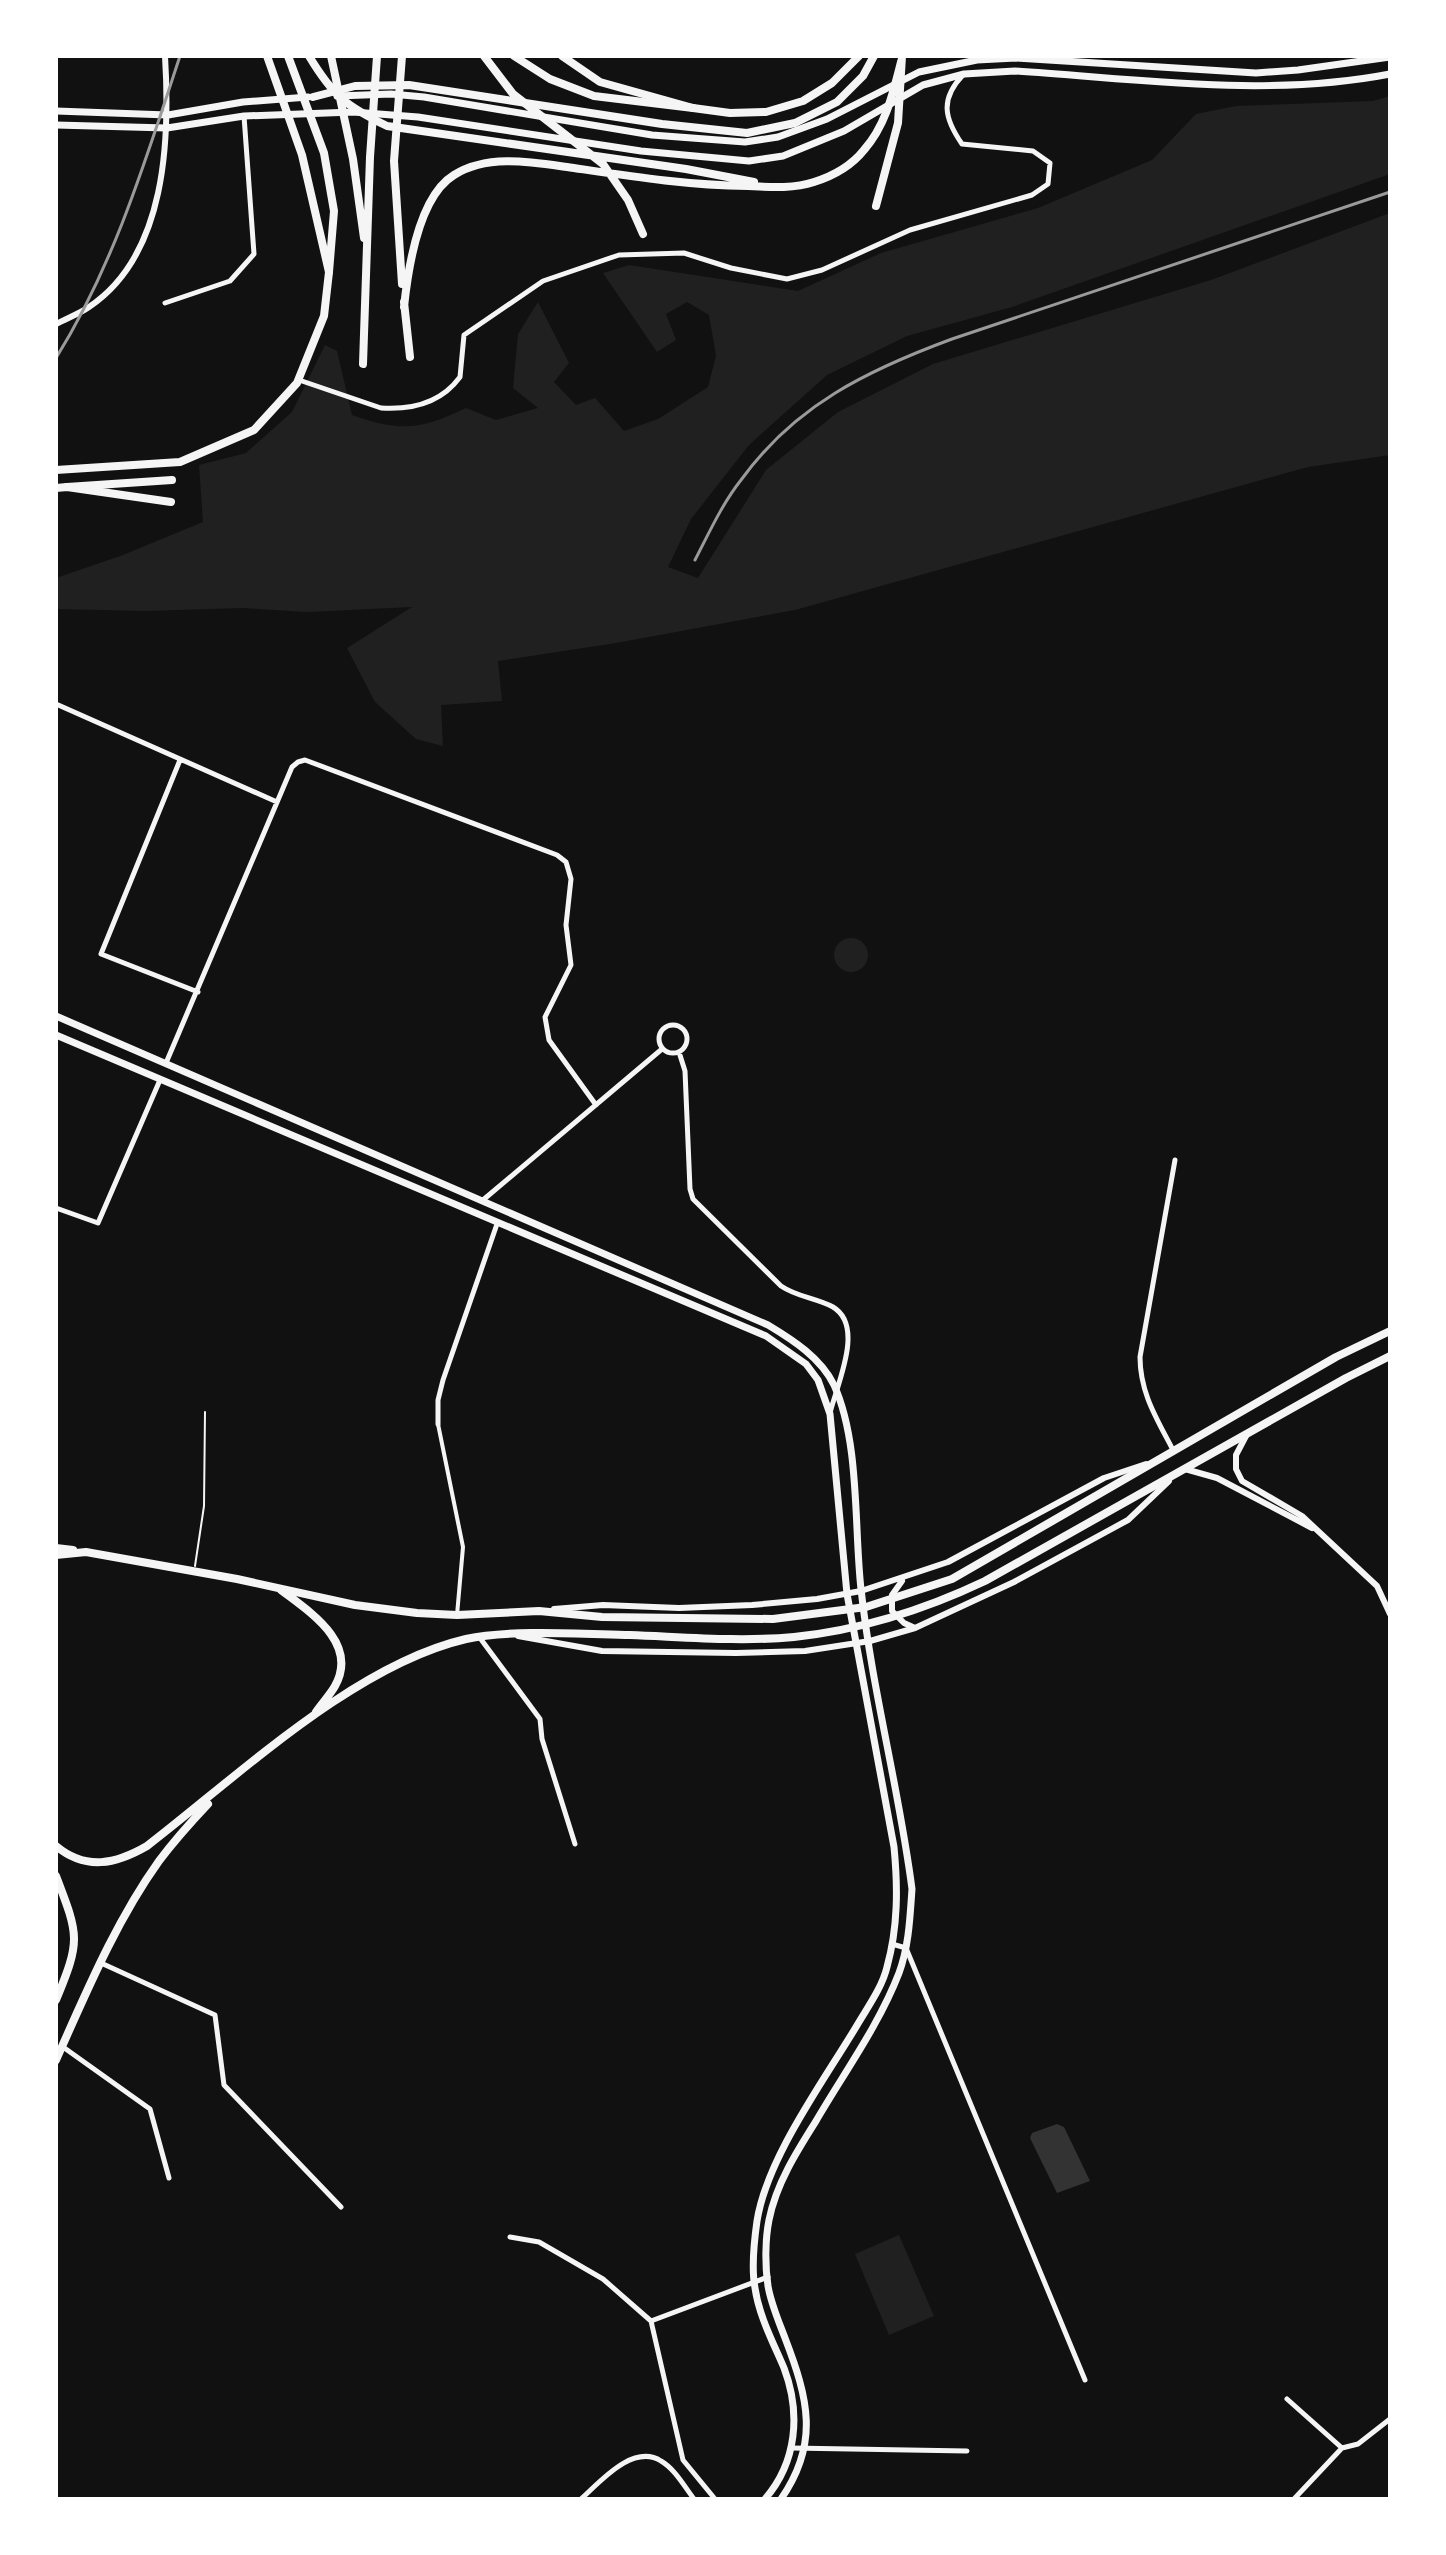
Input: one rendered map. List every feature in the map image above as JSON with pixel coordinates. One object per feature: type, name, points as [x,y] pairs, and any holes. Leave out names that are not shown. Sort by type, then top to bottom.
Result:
[{"type":"main road","points":[[267,56],[302,155],[329,272]]},
{"type":"main road","points":[[56,470],[180,462],[254,430],[299,380],[324,316],[334,211],[324,153],[288,56]]},
{"type":"main road","points":[[309,56],[327,86],[353,109],[387,126],[686,169],[777,187]]},
{"type":"main road","points":[[331,56],[353,159],[367,267]]},
{"type":"main road","points":[[363,364],[370,157],[377,56]]},
{"type":"main road","points":[[402,56],[394,161],[410,357]]},
{"type":"main road","points":[[484,56],[513,94],[603,164],[628,200],[643,234]]},
{"type":"main road","points":[[514,56],[550,79],[594,96],[730,113],[766,112],[803,101],[832,83],[859,56]]},
{"type":"main road","points":[[562,56],[600,82],[693,108]]},
{"type":"main road","points":[[313,97],[355,86],[409,85],[662,124],[747,133],[795,123],[837,102],[863,76],[874,56]]},
{"type":"main road","points":[[56,111],[168,115],[243,102],[391,94],[652,135],[745,142],[778,137],[827,119],[919,72],[977,60],[1014,57],[1256,73],[1342,60],[1390,57]]},
{"type":"main road","points":[[404,307],[408,263],[423,222],[434,196],[453,175],[477,166],[501,162],[531,162],[684,185],[777,187],[813,183],[847,167],[866,149],[887,114],[901,59]]},
{"type":"main road","points":[[876,206],[898,123],[901,59]]},
{"type":"main road","points":[[56,125],[167,128],[244,116],[353,112],[418,117],[641,151],[749,161],[783,156],[844,131],[923,85],[964,74],[1015,71],[1256,87],[1341,82],[1390,74]]},
{"type":"main road","points":[[56,488],[172,480]]},
{"type":"main road","points":[[67,487],[171,502]]},
{"type":"main road","points":[[56,1016],[768,1325],[813,1357],[830,1376],[849,1442],[861,1591],[910,1875],[910,1919],[900,1970],[885,2006],[796,2153],[778,2190],[769,2219],[768,2277],[775,2313],[806,2402],[807,2439],[798,2472],[781,2499]]},
{"type":"main road","points":[[56,1035],[766,1336],[806,1364],[818,1380],[830,1414],[847,1594],[894,1847],[898,1886],[887,1970],[781,2154],[765,2187],[757,2219],[755,2280],[764,2321],[785,2371],[792,2401],[794,2434],[786,2467],[765,2499]]},
{"type":"main road","points":[[56,1548],[194,1571],[385,1610],[457,1615],[539,1611],[602,1617],[773,1619],[866,1607],[952,1579],[1336,1357],[1390,1331]]},
{"type":"main road","points":[[56,1846],[74,1859],[87,1863],[116,1861],[147,1846],[313,1716],[355,1689],[430,1650],[479,1637],[510,1635],[791,1637],[875,1623],[964,1592],[1390,1356]]},
{"type":"main road","points":[[56,1555],[86,1552]]},
{"type":"main road","points":[[279,1589],[317,1616],[339,1646],[341,1665],[337,1684],[313,1716]]},
{"type":"main road","points":[[56,2060],[101,1963],[158,1862],[225,1786]]},
{"type":"main road","points":[[56,1876],[70,1913],[76,1942],[74,1956],[56,2000]]},
{"type":"street","points":[[56,324],[90,307],[114,285],[140,248],[161,182],[168,115],[165,56]]},
{"type":"street","points":[[299,380],[381,408],[435,402],[460,377],[464,335],[543,281],[630,253],[684,253],[731,268],[787,279],[822,270],[910,230],[1032,195],[1048,184],[1050,163],[1033,151],[962,144],[950,127],[946,104],[951,87],[964,74]]},
{"type":"street","points":[[165,303],[230,281],[254,254],[244,116]]},
{"type":"street","points":[[56,704],[277,802]]},
{"type":"street","points":[[180,760],[101,954],[198,992]]},
{"type":"street","points":[[166,1063],[292,767],[305,760],[557,855],[566,862],[571,879],[566,925],[571,965],[549,1008],[545,1027],[549,1040],[596,1105]]},
{"type":"street","points":[[676,1026],[684,1031],[687,1040],[679,1052],[670,1053],[662,1049],[660,1033],[667,1027],[676,1026]]},
{"type":"street","points":[[482,1201],[662,1049]]},
{"type":"street","points":[[679,1052],[685,1071],[693,1199],[781,1286],[824,1303],[841,1313],[846,1320],[849,1343],[830,1414]]},
{"type":"street","points":[[56,1208],[98,1223],[160,1080]]},
{"type":"street","points":[[1174,1451],[1145,1397],[1140,1378],[1140,1357],[1175,1160]]},
{"type":"street","points":[[457,1615],[463,1547],[438,1424],[438,1400],[497,1224]]},
{"type":"street","points":[[1247,1435],[1236,1455],[1236,1469],[1242,1481],[1296,1512],[1322,1534],[1377,1586],[1390,1614]]},
{"type":"street","points":[[539,1611],[603,1605],[679,1608],[752,1605],[861,1591],[948,1562],[1104,1478],[1160,1460]]},
{"type":"street","points":[[1185,1469],[1217,1478],[1322,1534]]},
{"type":"street","points":[[510,1635],[602,1651],[805,1651],[870,1641],[915,1628],[967,1606],[1128,1520],[1173,1476]]},
{"type":"street","points":[[908,1577],[897,1585],[890,1606],[897,1618],[915,1628]]},
{"type":"street","points":[[479,1637],[540,1719],[542,1739],[575,1844]]},
{"type":"street","points":[[892,1944],[906,1948],[1085,2380]]},
{"type":"street","points":[[101,1963],[215,2015],[224,2085],[341,2207]]},
{"type":"street","points":[[62,2047],[150,2109],[169,2178]]},
{"type":"street","points":[[510,2237],[539,2242],[603,2279],[651,2321],[683,2460],[715,2499]]},
{"type":"street","points":[[651,2321],[768,2277]]},
{"type":"street","points":[[1287,2399],[1342,2448]]},
{"type":"street","points":[[1294,2499],[1342,2448],[1358,2444],[1390,2419]]},
{"type":"street","points":[[791,2448],[967,2451]]},
{"type":"street","points":[[581,2499],[619,2466],[634,2458],[659,2459],[694,2499]]},
{"type":"lane","points":[[194,1571],[204,1506],[205,1412]]},
{"type":"shaded area","points":[[1390,96],[1390,174],[1012,307],[907,336],[827,375],[749,445],[691,519],[668,567],[698,578],[766,470],[838,412],[933,364],[1211,280],[1390,213],[1390,455],[1308,467],[795,610],[498,661],[502,701],[441,705],[443,746],[416,739],[375,702],[347,648],[412,607],[307,612],[242,608],[146,611],[56,609],[56,578],[203,522],[199,465],[246,453],[292,412],[325,345],[337,351],[352,415],[384,424],[410,426],[436,421],[466,408],[496,420],[538,408],[513,388],[518,334],[538,302],[569,363],[554,382],[576,405],[595,398],[624,431],[658,419],[708,387],[716,356],[709,315],[687,302],[666,314],[676,340],[657,352],[603,273],[629,265],[798,291],[881,253],[1038,208],[1152,160],[1196,114],[1236,106],[1373,101]]},
{"type":"shaded area","points":[[851,938],[863,943],[868,955],[863,967],[851,972],[839,967],[834,955],[839,943]]},
{"type":"shaded area","points":[[1057,2124],[1064,2127],[1090,2181],[1057,2193],[1030,2138],[1032,2133]]},
{"type":"shaded area","points":[[899,2235],[934,2316],[889,2335],[855,2254]]},
{"type":"railway","points":[[56,358],[77,323],[112,249],[180,56]]},
{"type":"railway","points":[[695,560],[728,499],[762,454],[809,411],[863,377],[952,339],[1390,192]]}]
